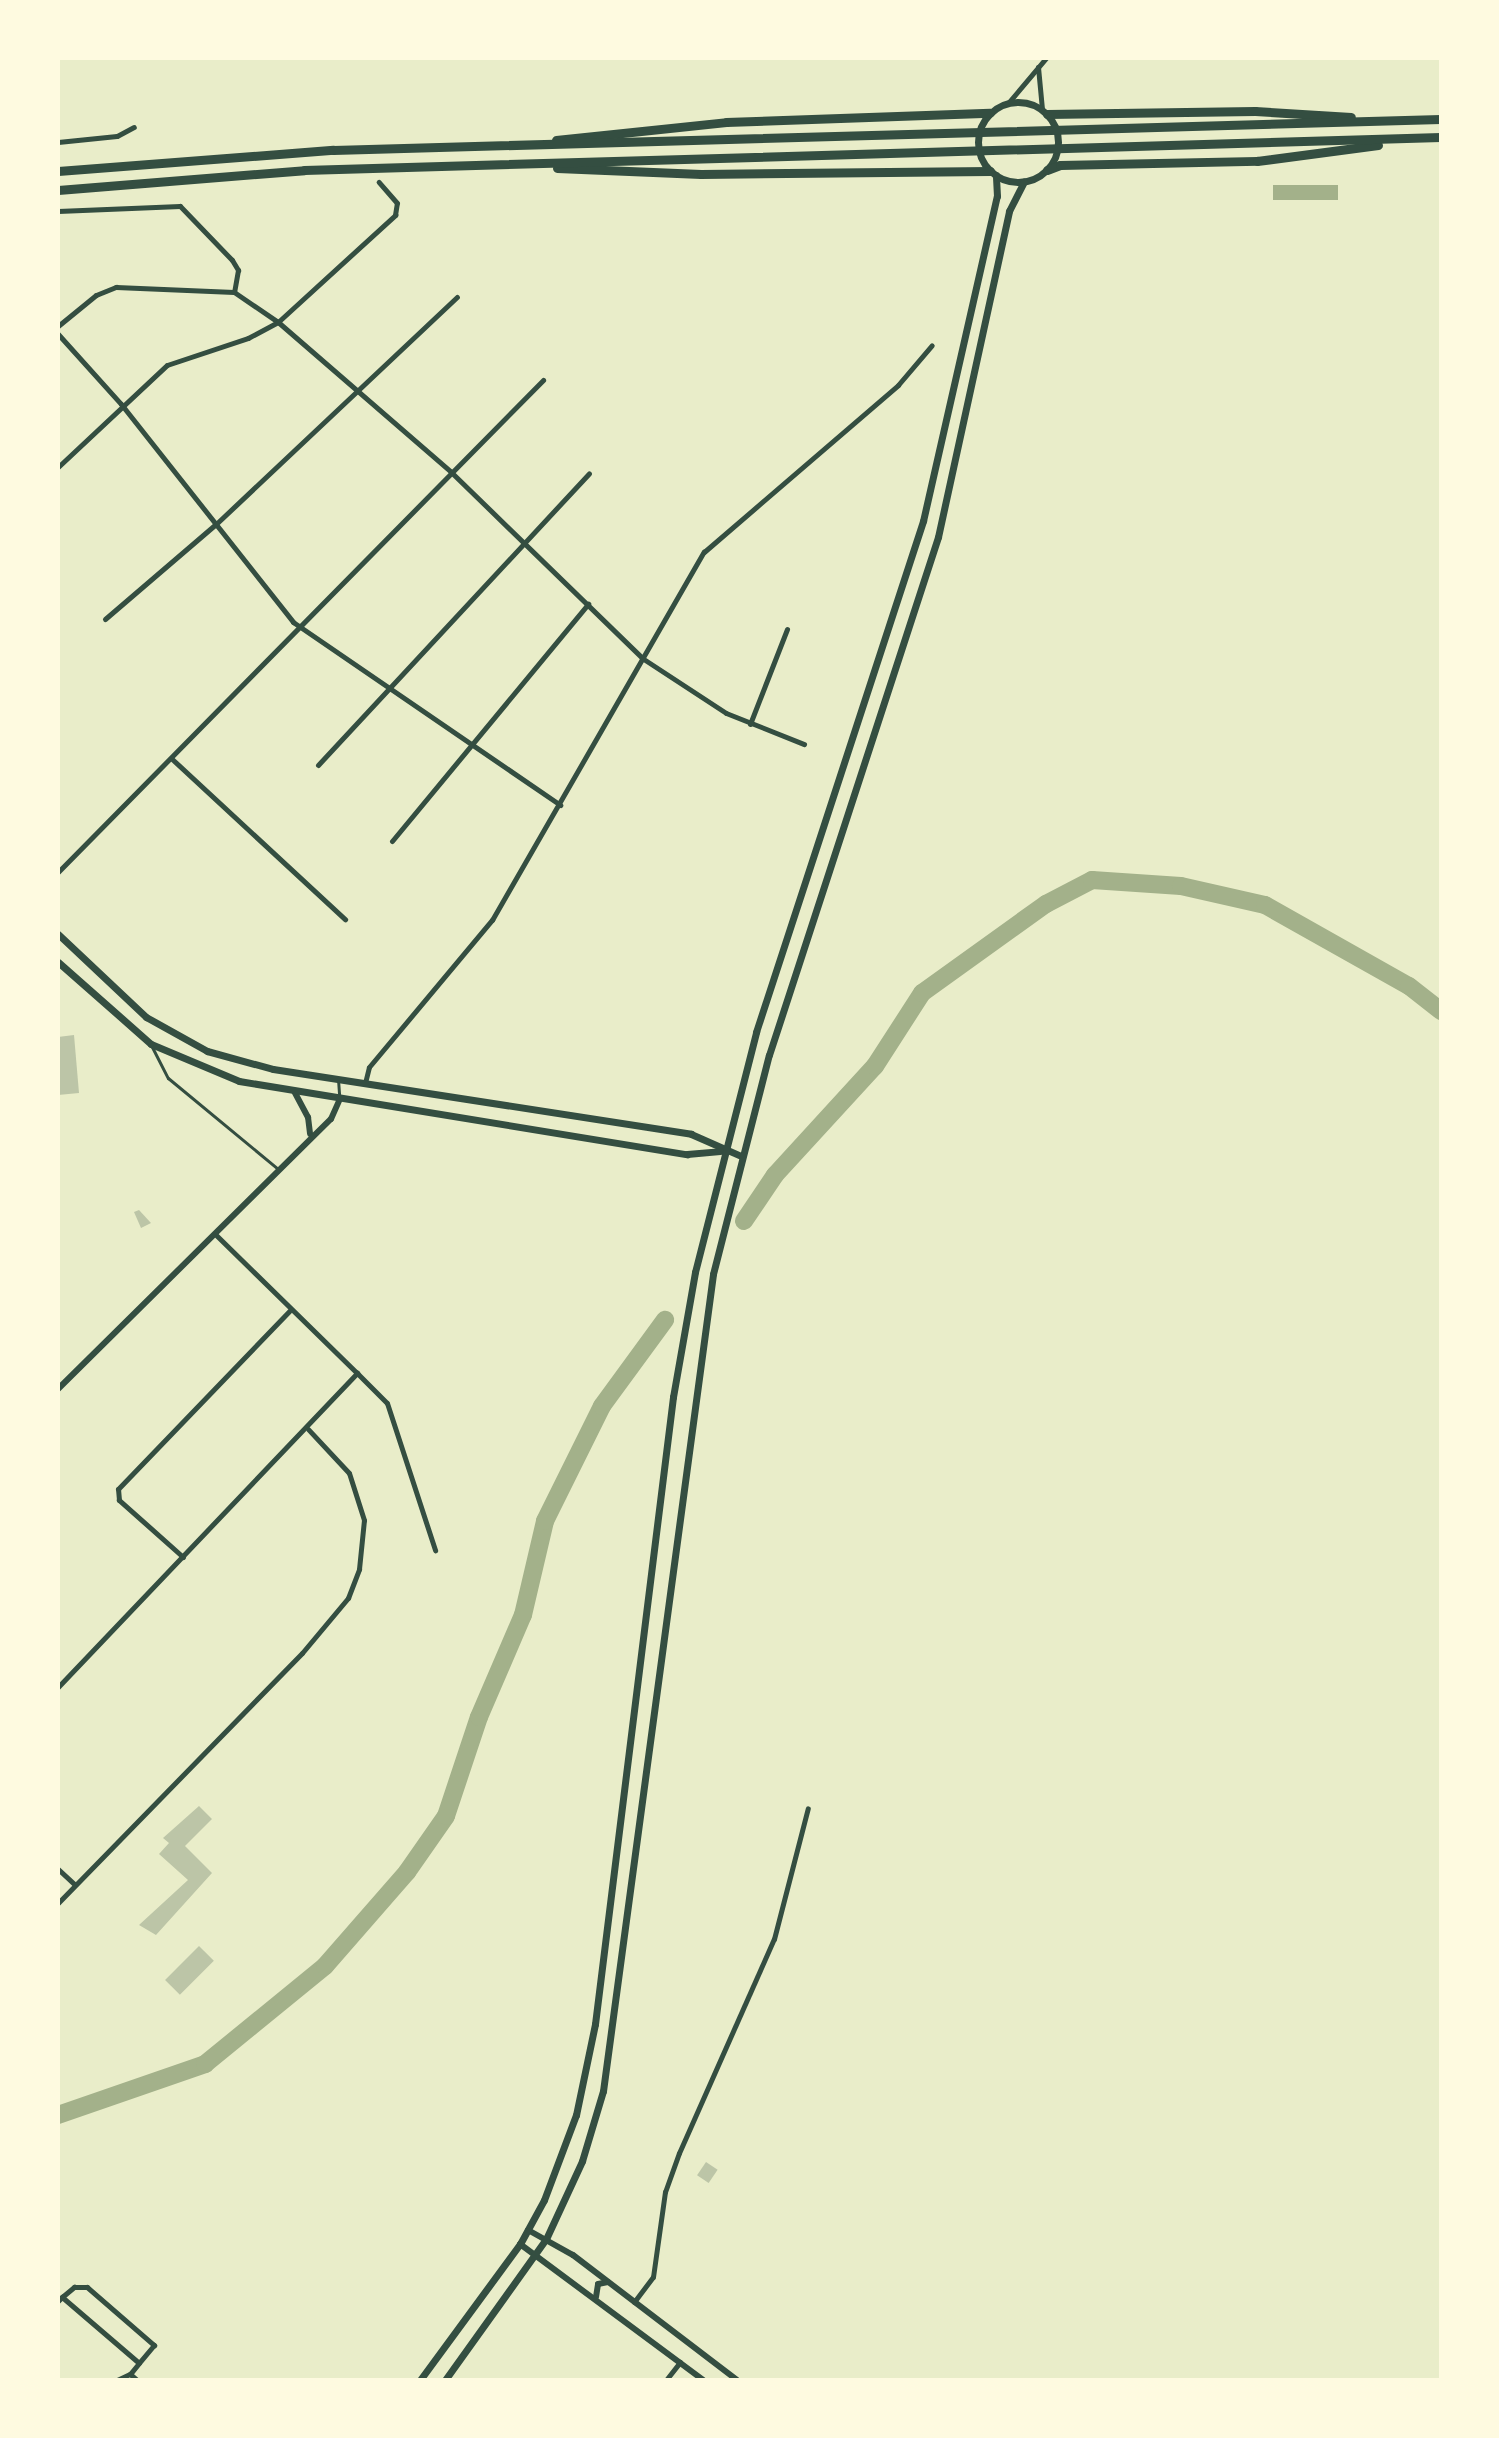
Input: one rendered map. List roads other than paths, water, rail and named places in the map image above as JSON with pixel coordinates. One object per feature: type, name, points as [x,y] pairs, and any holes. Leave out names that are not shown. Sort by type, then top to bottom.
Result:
[{"type":"highway","points":[[1044,112],[1255,111],[1402,120]]},
{"type":"highway","points":[[533,145],[580,135],[726,122],[990,113]]},
{"type":"highway","points":[[58,171],[252,153],[1441,119]]},
{"type":"highway","points":[[58,190],[268,172],[1132,149],[1441,137]]},
{"type":"highway","points":[[1047,170],[1060,165],[1257,161],[1421,138]]},
{"type":"highway","points":[[533,164],[572,171],[701,174],[993,173]]},
{"type":"main road","points":[[420,2380],[520,2244],[557,2169],[580,2100],[610,1908],[673,1397],[722,1151],[780,957],[923,521],[997,196],[993,173],[978,142],[990,113],[1008,103],[1044,112],[1058,141],[1047,170],[1024,182],[1009,211],[938,537],[769,1055],[713,1274],[692,1400],[603,2091],[582,2161],[546,2239],[445,2380]]},
{"type":"main road","points":[[993,173],[1024,182]]},
{"type":"main road","points":[[58,934],[160,1027],[242,1062],[691,1134],[722,1151],[741,1156]]},
{"type":"main road","points":[[58,962],[151,1044],[216,1075],[340,1099],[687,1154],[722,1151]]},
{"type":"main road","points":[[151,1044],[160,1027]]},
{"type":"main road","points":[[536,1130],[538,1110]]},
{"type":"main road","points":[[673,1397],[692,1400]]},
{"type":"main road","points":[[610,1908],[611,1917],[619,1921],[628,1911]]},
{"type":"street","points":[[1008,103],[1046,58]]},
{"type":"street","points":[[1038,66],[1044,112]]},
{"type":"street","points":[[58,142],[117,136],[134,127]]},
{"type":"street","points":[[58,467],[121,404],[176,360],[248,338],[278,322],[397,212],[395,199],[379,182]]},
{"type":"street","points":[[58,211],[180,206],[232,260],[238,270],[234,292]]},
{"type":"street","points":[[58,326],[96,295],[116,287],[234,292],[278,322],[451,472],[642,658],[750,724],[804,744]]},
{"type":"street","points":[[105,619],[216,524],[355,389],[457,297]]},
{"type":"street","points":[[58,334],[121,404],[273,601],[301,628],[560,805]]},
{"type":"street","points":[[365,1083],[369,1067],[492,920],[710,545],[875,406],[932,345]]},
{"type":"street","points":[[58,872],[543,380]]},
{"type":"street","points":[[318,765],[589,473]]},
{"type":"street","points":[[392,841],[588,604]]},
{"type":"street","points":[[750,724],[787,629]]},
{"type":"street","points":[[172,759],[345,919]]},
{"type":"street","points":[[294,1091],[308,1117],[310,1134]]},
{"type":"street","points":[[58,1389],[215,1234],[310,1134],[331,1119],[340,1099]]},
{"type":"street","points":[[215,1234],[289,1311],[387,1403],[435,1550]]},
{"type":"street","points":[[183,1557],[119,1500],[118,1489],[289,1311]]},
{"type":"street","points":[[58,1687],[308,1429],[357,1373]]},
{"type":"street","points":[[58,1903],[302,1653],[348,1598],[359,1569],[364,1520],[349,1473],[308,1429]]},
{"type":"street","points":[[634,2302],[653,2277],[665,2192],[679,2153],[774,1939],[808,1808]]},
{"type":"street","points":[[58,1869],[75,1885]]},
{"type":"street","points":[[528,2230],[608,2282],[737,2380]]},
{"type":"street","points":[[520,2244],[703,2380]]},
{"type":"street","points":[[596,2298],[596,2287],[608,2282]]},
{"type":"street","points":[[117,2380],[130,2374],[154,2345],[87,2287],[74,2287],[60,2299],[139,2363]]},
{"type":"street","points":[[666,2380],[681,2362]]},
{"type":"street","points":[[130,2374],[137,2380]]},
{"type":"street","points":[[85,2380],[99,2380]]},
{"type":"lane","points":[[151,1044],[160,1069],[278,1169]]},
{"type":"lane","points":[[338,1079],[340,1099]]},
{"type":"waterway","points":[[744,1221],[775,1175],[875,1066],[922,993],[1046,904],[1092,880],[1181,886],[1265,905],[1409,986],[1441,1011]]},
{"type":"waterway","points":[[58,2115],[205,2064],[325,1966],[407,1872],[446,1816],[479,1717],[523,1615],[545,1521],[602,1406],[665,1320]]}]
